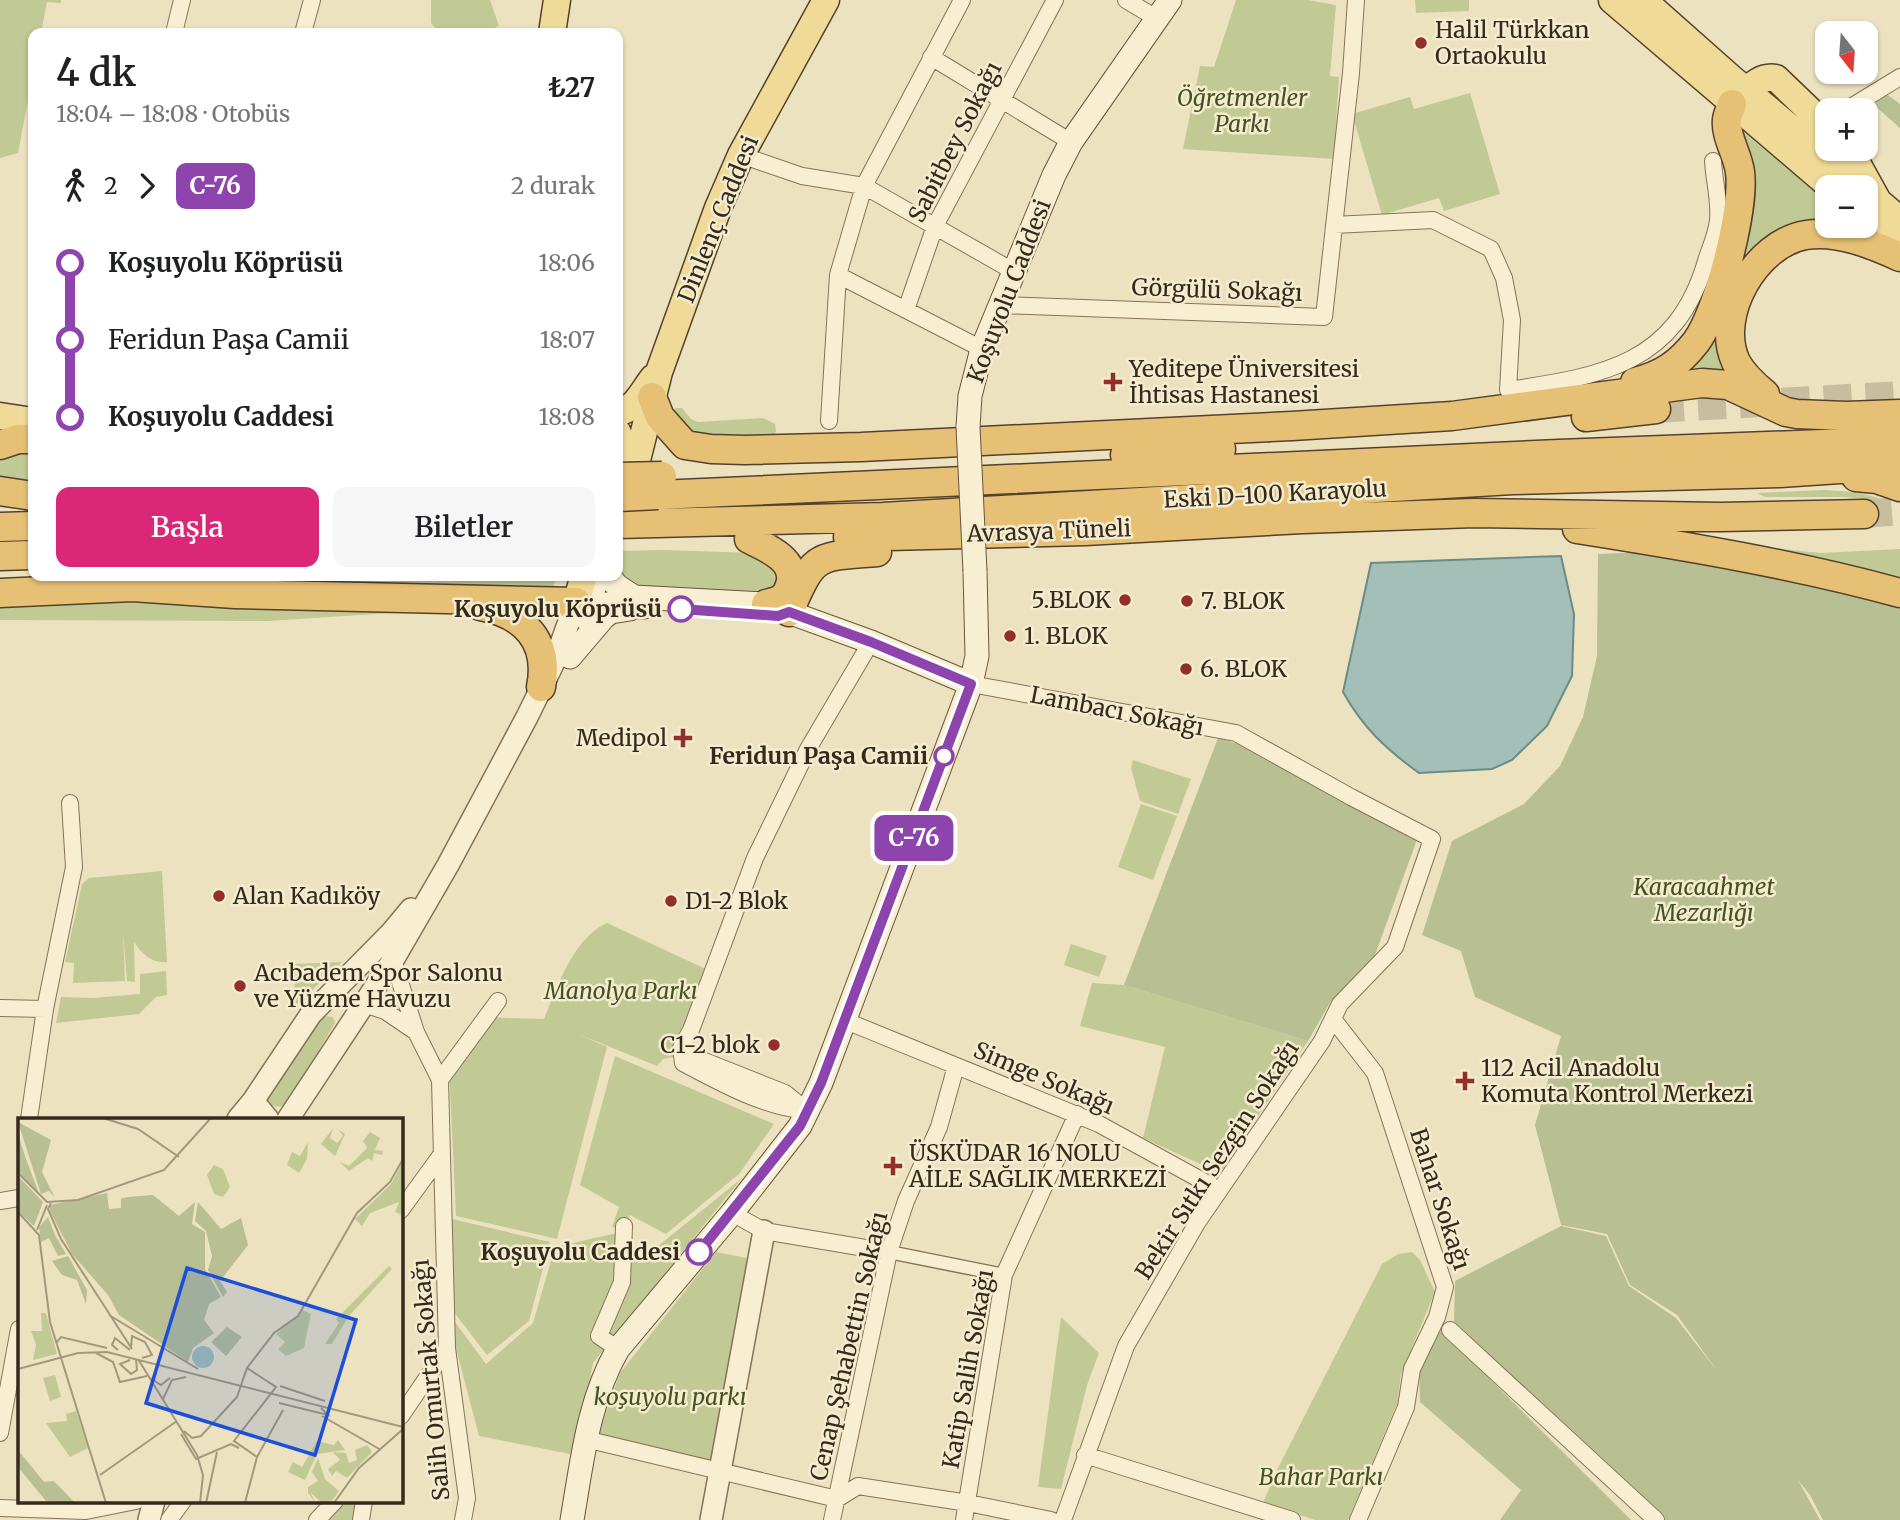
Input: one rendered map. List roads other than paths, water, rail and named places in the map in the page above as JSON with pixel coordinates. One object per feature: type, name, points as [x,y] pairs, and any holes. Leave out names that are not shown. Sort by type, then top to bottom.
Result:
[{"type":"highway","points":[[1565,402],[1656,377],[1679,360],[1697,341],[1707,324],[1735,231],[1740,172],[1727,121],[1740,98]]},
{"type":"highway","points":[[1809,414],[1765,394],[1748,380],[1736,361],[1731,338],[1733,316],[1746,279],[1759,261],[1783,244],[1805,235],[1832,234],[1900,257]]},
{"type":"highway","points":[[656,385],[660,417],[685,445],[745,450],[861,447],[1452,416],[1702,383],[1728,385],[1786,412],[1900,414]]},
{"type":"highway","points":[[623,496],[660,485],[1452,432],[1656,410]]},
{"type":"highway","points":[[1559,454],[1900,420]]},
{"type":"highway","points":[[0,429],[28,424]]},
{"type":"highway","points":[[0,445],[28,439]]},
{"type":"highway","name":"Eski D-100 Karayolu","points":[[660,485],[1900,441]]},
{"type":"highway","name":"Eski D-100 Karayolu","points":[[649,531],[1513,480],[1780,473],[1900,465]]},
{"type":"highway","points":[[1780,473],[1877,479],[1900,487]]},
{"type":"highway","points":[[623,478],[660,485]]},
{"type":"highway","points":[[0,491],[28,495]]},
{"type":"highway","points":[[0,509],[28,506]]},
{"type":"highway","points":[[1474,513],[1721,517],[1864,514]]},
{"type":"highway","points":[[1474,513],[1712,551],[1900,593]]},
{"type":"highway","name":"Avrasya Tüneli","points":[[649,531],[749,539],[1085,531],[1474,513]]},
{"type":"highway","points":[[623,525],[649,531]]},
{"type":"highway","points":[[0,527],[28,526]]},
{"type":"highway","points":[[623,539],[649,531]]},
{"type":"highway","points":[[778,608],[816,562],[829,556],[1085,531]]},
{"type":"highway","points":[[749,539],[780,556],[789,567],[792,580],[788,593],[778,608]]},
{"type":"highway","points":[[0,556],[28,555]]},
{"type":"highway","points":[[0,593],[132,587],[235,594],[377,597],[584,593]]},
{"type":"highway","points":[[377,597],[481,606],[506,613],[520,622],[538,643],[544,671],[541,687]]},
{"type":"main road","points":[[553,28],[557,0]]},
{"type":"main road","name":"Dinlenç Caddesi","points":[[806,34],[815,0]]},
{"type":"main road","name":"Dinlenç Caddesi","points":[[656,385],[718,208],[741,155],[826,0]]},
{"type":"main road","points":[[1612,0],[1838,175]]},
{"type":"main road","points":[[1643,0],[1818,175]]},
{"type":"main road","name":"Koşuyolu Caddesi","points":[[572,1520],[585,1439],[603,1375],[618,1349],[732,1213],[800,1126],[846,1021],[971,684],[978,656],[968,427],[970,396],[982,349],[1013,271],[1071,142],[1164,10]]},
{"type":"main road","points":[[1740,98],[1759,79],[1767,76],[1776,78],[1815,108]]},
{"type":"main road","points":[[1878,206],[1900,220]]},
{"type":"main road","points":[[1878,214],[1900,246]]},
{"type":"main road","points":[[623,412],[656,385]]},
{"type":"main road","points":[[623,504],[638,460],[656,385]]},
{"type":"main road","points":[[0,416],[28,422]]},
{"type":"main road","name":"Lambacı Sokağı","points":[[613,581],[634,597],[778,608],[871,642],[971,684]]},
{"type":"main road","points":[[584,593],[654,607]]},
{"type":"main road","points":[[570,657],[598,622],[611,612],[654,607]]},
{"type":"main road","name":"Lambacı Sokağı","points":[[654,607],[778,616],[778,608]]},
{"type":"street","points":[[175,28],[182,0]]},
{"type":"street","points":[[304,28],[312,0]]},
{"type":"street","points":[[829,421],[838,275],[864,186],[962,0]]},
{"type":"street","name":"Sabitbey Sokağı","points":[[906,310],[935,226],[1055,0]]},
{"type":"street","points":[[1126,0],[1164,10]]},
{"type":"street","name":"Görgülü Sokağı","points":[[1000,305],[1324,317],[1351,73],[1356,0]]},
{"type":"street","points":[[931,57],[1071,142]]},
{"type":"street","points":[[1867,98],[1900,77]]},
{"type":"street","points":[[741,155],[802,176],[864,186],[1013,271]]},
{"type":"street","points":[[1334,225],[1433,220],[1492,249],[1504,278],[1512,320],[1508,390],[1571,381],[1614,368],[1646,353],[1677,323],[1700,284],[1718,219],[1713,162]]},
{"type":"street","points":[[838,275],[982,349]]},
{"type":"street","points":[[512,748],[560,677],[570,657],[584,593]]},
{"type":"street","points":[[288,1117],[393,960],[448,864],[512,748],[584,593]]},
{"type":"street","points":[[807,1111],[785,1093],[692,1056],[681,1048],[691,1030],[755,859],[808,749],[871,642]]},
{"type":"street","name":"Lambacı Sokağı","points":[[971,684],[1236,733],[1432,839]]},
{"type":"street","points":[[29,1118],[45,1009],[74,867],[70,803]]},
{"type":"street","name":"Bekir Sıtkı Sezgin Sokağı","points":[[1063,1520],[1126,1346],[1219,1190],[1322,1041],[1340,1004],[1395,947],[1432,839]]},
{"type":"street","points":[[251,1110],[311,1014],[391,933],[448,864]]},
{"type":"street","name":"Salih Omurtak Sokağı","points":[[393,960],[416,1032],[440,1080],[447,1348],[467,1498],[463,1520]]},
{"type":"street","points":[[440,1080],[498,1000]]},
{"type":"street","name":"Salih Omurtak Sokağı","points":[[364,1004],[385,1011],[416,1032]]},
{"type":"street","points":[[0,1007],[45,1009]]},
{"type":"street","points":[[311,1014],[328,1009],[340,1015],[340,1037]]},
{"type":"street","name":"Bahar Sokağı","points":[[1333,1019],[1376,1073],[1445,1287],[1437,1317],[1412,1369],[1406,1407],[1358,1520]]},
{"type":"street","name":"Simge Sokağı","points":[[846,1021],[1077,1114],[1219,1190]]},
{"type":"street","name":"Cenap Şehabettin Sokağı","points":[[832,1520],[889,1252],[906,1201],[939,1127],[956,1066]]},
{"type":"street","name":"Katip Salih Sokağı","points":[[964,1520],[1004,1275],[1077,1114]]},
{"type":"street","points":[[402,1209],[440,1155]]},
{"type":"street","points":[[0,1201],[18,1198]]},
{"type":"street","points":[[732,1213],[764,1231],[1004,1275]]},
{"type":"street","points":[[618,1349],[599,1336],[622,1282],[624,1226]]},
{"type":"street","points":[[711,1520],[764,1231]]},
{"type":"street","points":[[1450,1330],[1656,1520]]},
{"type":"street","points":[[0,1433],[18,1334]]},
{"type":"street","points":[[402,1415],[447,1348]]},
{"type":"street","points":[[585,1439],[837,1499],[858,1486],[968,1503],[1051,1520]]},
{"type":"street","points":[[1085,1455],[1292,1520]]},
{"type":"street","points":[[0,1508],[86,1511],[131,1502]]},
{"type":"street","points":[[149,1520],[154,1502]]},
{"type":"street","points":[[169,1520],[182,1502]]},
{"type":"street","points":[[317,1520],[334,1502]]},
{"type":"street","points":[[361,1520],[364,1502]]},
{"type":"water","points":[[1561,556],[1574,614],[1572,676],[1547,726],[1512,760],[1492,769],[1419,773],[1376,737],[1343,692],[1371,563]]},
{"type":"tunnel","points":[[1656,409],[1900,395]]},
{"type":"tunnel","points":[[1864,514],[1900,511]]},
{"type":"place","name":"Halil Türkkan Ortaokulu","points":[[1421,43]]},
{"type":"place","name":"Yeditepe Üniversitesi İhtisas Hastanesi","points":[[1113,382]]},
{"type":"place","name":"5.BLOK","points":[[1125,600]]},
{"type":"place","name":"7. BLOK","points":[[1187,601]]},
{"type":"place","name":"Koşuyolu Köprüsü","points":[[681,609]]},
{"type":"place","name":"1. BLOK","points":[[1010,636]]},
{"type":"place","name":"6. BLOK","points":[[1186,669]]},
{"type":"place","name":"Medipol","points":[[683,738]]},
{"type":"place","name":"Feridun Paşa Camii","points":[[944,756]]},
{"type":"place","name":"Alan Kadıköy","points":[[219,896]]},
{"type":"place","name":"D1-2 Blok","points":[[671,901]]},
{"type":"place","name":"Acıbadem Spor Salonu ve Yüzme Havuzu","points":[[240,986]]},
{"type":"place","name":"C1-2 blok","points":[[774,1045]]},
{"type":"place","name":"112 Acil Anadolu Komuta Kontrol Merkezi","points":[[1465,1081]]},
{"type":"place","name":"ÜSKÜDAR 16 NOLU AİLE SAĞLIK MERKEZİ","points":[[893,1166]]},
{"type":"place","name":"Koşuyolu Caddesi","points":[[699,1252]]},
{"type":"park label","name":"Öğretmenler Parkı","points":[[1242,111]]},
{"type":"park label","name":"Karacaahmet Mezarlığı","points":[[1704,900]]},
{"type":"park label","name":"Manolya Parkı","points":[[621,991]]},
{"type":"park label","name":"koşuyolu parkı","points":[[670,1397]]},
{"type":"park label","name":"Bahar Parkı","points":[[1321,1477]]}]
